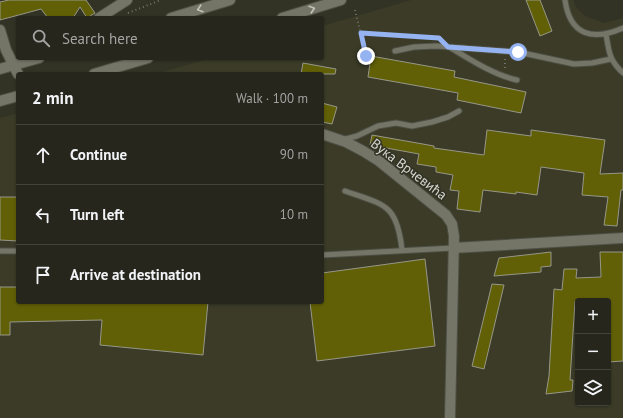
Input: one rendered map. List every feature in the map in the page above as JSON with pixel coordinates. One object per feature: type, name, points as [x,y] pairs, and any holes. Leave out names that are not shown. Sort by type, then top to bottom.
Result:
[{"type":"street","points":[[102,16],[127,0]]},
{"type":"street","points":[[178,16],[230,0]]},
{"type":"street","points":[[289,16],[341,0]]},
{"type":"street","points":[[0,30],[6,50],[16,70]]},
{"type":"street","points":[[0,69],[16,70],[35,60]]},
{"type":"street","points":[[101,72],[141,60]]},
{"type":"street","points":[[0,102],[16,97]]},
{"type":"street","name":"Вука Врчевића","points":[[324,135],[363,151],[378,161],[446,215],[450,220],[454,230],[450,418]]},
{"type":"street","points":[[453,248],[623,238]]},
{"type":"lane","points":[[565,0],[567,12],[577,28],[587,33],[599,35],[623,28]]},
{"type":"lane","points":[[606,34],[611,59],[623,73]]},
{"type":"lane","points":[[395,51],[425,46],[506,51],[532,54],[574,64],[592,63],[611,59]]},
{"type":"lane","points":[[448,47],[476,63],[506,77],[517,80]]},
{"type":"lane","points":[[339,140],[357,136],[378,126],[396,124],[412,126],[448,117],[459,111]]},
{"type":"lane","points":[[345,191],[382,204],[390,211],[395,219],[400,233],[402,250]]},
{"type":"lane","points":[[324,254],[453,248]]},
{"type":"lane","points":[[0,250],[16,251]]},
{"type":"path","points":[[124,15],[161,0]]},
{"type":"path","points":[[355,10],[366,56]]},
{"type":"path","points":[[361,33],[431,38]]},
{"type":"path","points":[[506,51],[506,77]]},
{"type":"shaded area","points":[[411,0],[574,0],[575,6],[585,16],[604,23],[623,18],[623,418],[0,418],[0,118],[16,114],[16,304],[324,304],[324,72],[162,72],[204,60],[324,60],[324,25]]},
{"type":"building","points":[[9,0],[86,0],[95,13],[90,16],[86,16],[80,7],[74,16],[46,16],[41,9],[0,20],[0,2]]},
{"type":"building","points":[[526,0],[540,0],[552,31],[540,36]]},
{"type":"building","points":[[371,56],[455,71],[454,77],[526,92],[521,113],[457,100],[458,93],[368,77]]},
{"type":"building","points":[[303,63],[336,69],[335,74],[324,74],[324,72],[301,72]]},
{"type":"building","points":[[324,104],[337,107],[332,124],[324,122]]},
{"type":"building","points":[[487,130],[531,136],[531,130],[605,140],[600,174],[623,173],[623,190],[621,190],[617,226],[604,225],[608,197],[582,195],[584,173],[541,167],[537,195],[483,190],[480,212],[457,209],[459,191],[450,190],[453,175],[436,172],[436,167],[417,164],[419,154],[370,145],[372,135],[434,146],[434,148],[484,155]]},
{"type":"building","points":[[0,197],[16,197],[16,241],[0,240]]},
{"type":"building","points":[[551,252],[551,266],[541,267],[541,272],[494,276],[499,258]]},
{"type":"building","points":[[600,252],[623,252],[623,361],[611,362],[611,298],[575,298],[570,380],[573,380],[572,391],[546,394],[549,376],[554,289],[562,290],[564,269],[577,269],[576,278],[601,277]]},
{"type":"building","points":[[425,259],[435,346],[317,361],[310,304],[324,304],[324,273]]},
{"type":"building","points":[[492,284],[504,285],[484,369],[472,366]]},
{"type":"building","points":[[0,287],[16,287],[16,304],[208,304],[203,355],[100,345],[102,320],[10,322],[10,335],[0,335]]},
{"type":"route","points":[[366,56],[361,33],[439,38],[448,47],[518,52]]}]
